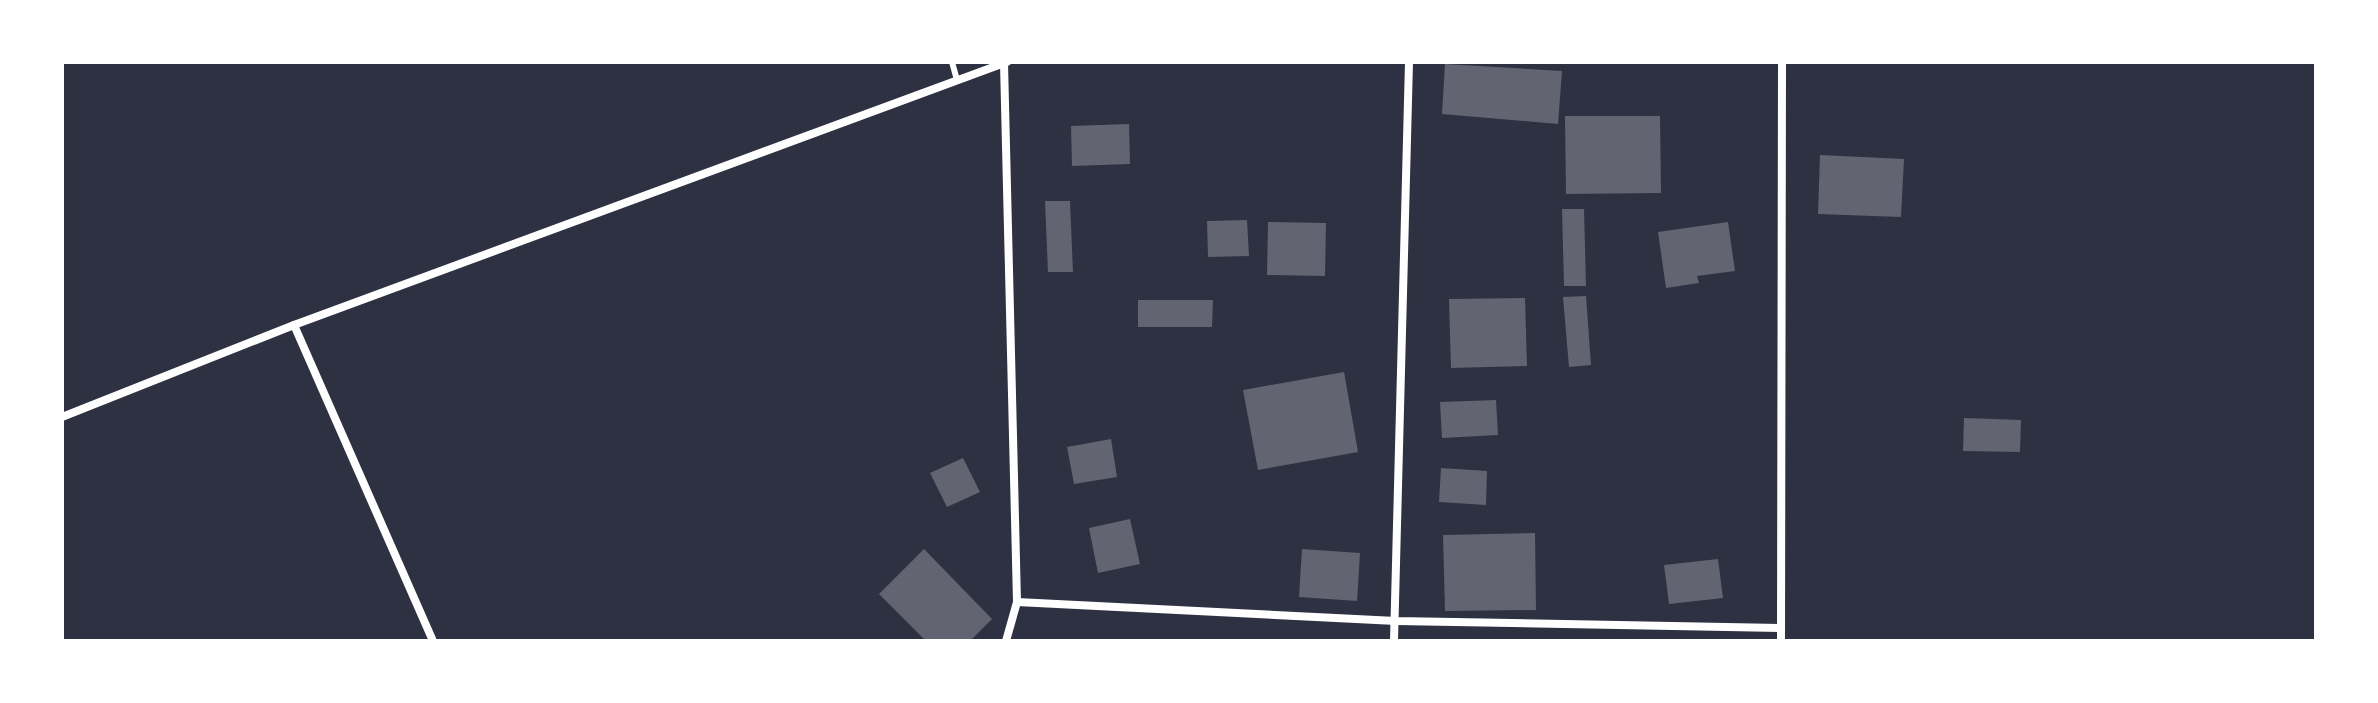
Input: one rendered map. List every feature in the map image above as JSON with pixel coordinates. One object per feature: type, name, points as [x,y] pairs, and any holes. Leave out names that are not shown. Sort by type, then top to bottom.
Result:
[{"type":"street","points":[[1394,641],[1409,62]]},
{"type":"street","points":[[1781,641],[1782,62]]},
{"type":"street","points":[[62,417],[294,325],[1005,63],[1017,602],[1006,641]]},
{"type":"street","points":[[294,325],[433,641]]},
{"type":"street","points":[[1017,602],[1396,621],[1781,628]]},
{"type":"lane","points":[[952,62],[957,80]]},
{"type":"building","points":[[1445,64],[1562,71],[1558,124],[1442,114]]},
{"type":"building","points":[[1565,116],[1660,116],[1661,193],[1566,194]]},
{"type":"building","points":[[1129,124],[1130,164],[1072,166],[1071,126]]},
{"type":"building","points":[[1820,155],[1904,159],[1901,217],[1818,214]]},
{"type":"building","points":[[1045,201],[1070,201],[1073,272],[1048,272]]},
{"type":"building","points":[[1562,209],[1584,209],[1586,286],[1564,286]]},
{"type":"building","points":[[1247,220],[1249,256],[1208,257],[1207,221]]},
{"type":"building","points":[[1268,222],[1326,223],[1325,276],[1267,275]]},
{"type":"building","points":[[1728,222],[1735,271],[1697,276],[1699,283],[1666,288],[1658,232]]},
{"type":"building","points":[[1586,296],[1591,365],[1569,367],[1563,297]]},
{"type":"building","points":[[1525,298],[1527,366],[1451,368],[1449,299]]},
{"type":"building","points":[[1138,300],[1213,300],[1212,327],[1138,327]]},
{"type":"building","points":[[1344,372],[1358,452],[1258,470],[1243,390]]},
{"type":"building","points":[[1496,400],[1498,435],[1442,438],[1440,402]]},
{"type":"building","points":[[1964,418],[2021,420],[2020,452],[1963,451]]},
{"type":"building","points":[[1111,439],[1117,477],[1074,484],[1067,447]]},
{"type":"building","points":[[963,458],[980,492],[947,507],[930,473]]},
{"type":"building","points":[[1441,468],[1487,471],[1486,505],[1439,502]]},
{"type":"building","points":[[1130,519],[1140,564],[1098,573],[1089,528]]},
{"type":"building","points":[[1535,533],[1536,610],[1445,611],[1443,535]]},
{"type":"building","points":[[924,549],[992,619],[970,641],[926,641],[879,594]]},
{"type":"building","points":[[1302,549],[1360,553],[1357,601],[1299,597]]},
{"type":"building","points":[[1718,559],[1723,598],[1669,604],[1664,565]]}]
